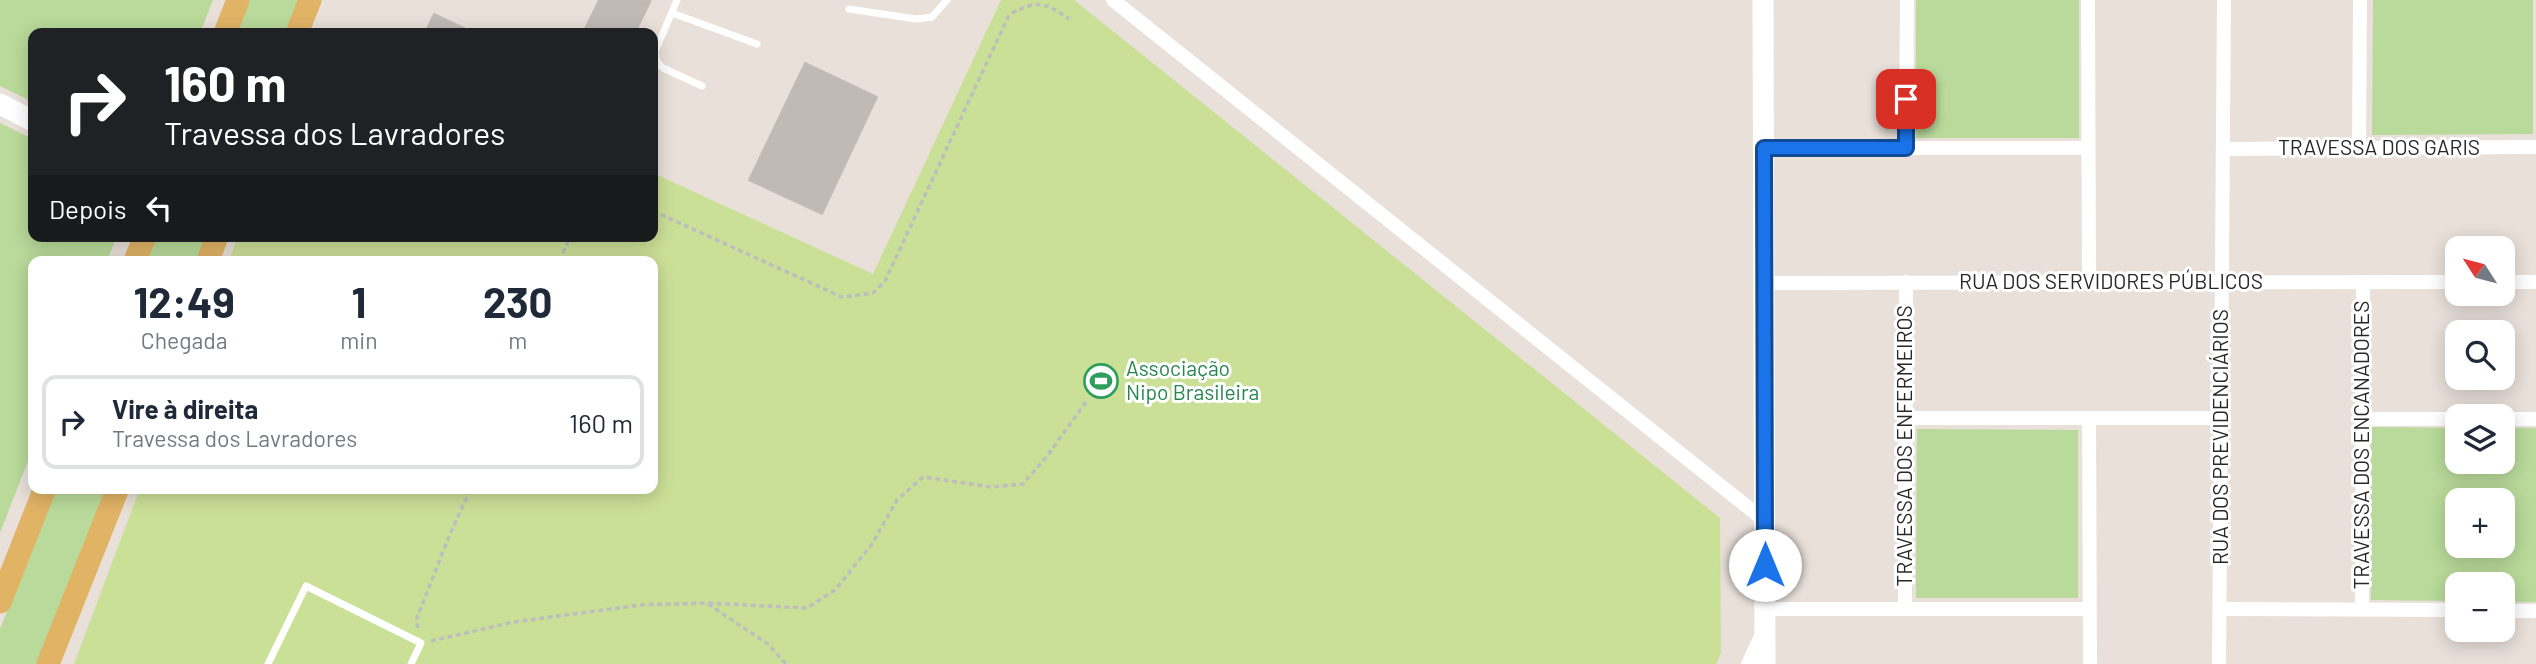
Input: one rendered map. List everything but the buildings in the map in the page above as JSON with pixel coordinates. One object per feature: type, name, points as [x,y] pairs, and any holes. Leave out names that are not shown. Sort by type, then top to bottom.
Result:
[{"type":"main road","points":[[227,28],[238,0]]},
{"type":"main road","points":[[299,28],[310,0]]},
{"type":"main road","points":[[0,602],[43,494]]},
{"type":"main road","points":[[48,664],[116,494]]},
{"type":"street","points":[[1113,0],[1765,521]]},
{"type":"street","points":[[1763,0],[1765,664]]},
{"type":"street","points":[[1906,148],[1907,0]]},
{"type":"street","points":[[2088,0],[2089,282]]},
{"type":"street","name":"RUA DOS PREVIDENCIÁRIOS","points":[[2219,664],[2224,0]]},
{"type":"street","points":[[2359,148],[2360,0]]},
{"type":"street","points":[[0,104],[28,118]]},
{"type":"street","name":"TRAVESSA DOS GARIS","points":[[2223,149],[2536,147]]},
{"type":"street","points":[[1764,148],[2088,148]]},
{"type":"street","name":"TRAVESSA DOS ENFERMEIROS","points":[[1905,609],[1906,282]]},
{"type":"street","name":"TRAVESSA DOS ENCANADORES","points":[[2362,609],[2363,282]]},
{"type":"street","name":"RUA DOS SERVIDORES PÚBLICOS","points":[[1765,283],[2445,282]]},
{"type":"street","points":[[2515,282],[2536,282]]},
{"type":"street","points":[[1905,418],[2221,418]]},
{"type":"street","points":[[2089,418],[2090,664]]},
{"type":"street","points":[[2362,419],[2445,419]]},
{"type":"street","points":[[2515,419],[2536,419]]},
{"type":"street","points":[[1765,618],[1905,609],[2089,609]]},
{"type":"street","points":[[2220,609],[2445,610]]},
{"type":"street","points":[[2515,611],[2536,611]]},
{"type":"street","points":[[1748,664],[1765,618]]},
{"type":"lane","points":[[658,45],[677,0]]},
{"type":"lane","points":[[849,9],[916,19],[932,17],[947,0]]},
{"type":"lane","points":[[672,13],[757,44]]},
{"type":"lane","points":[[658,63],[663,68],[702,86]]},
{"type":"lane","points":[[268,664],[306,586],[421,643],[411,664]]},
{"type":"path","points":[[658,213],[842,297],[873,293],[885,281],[1009,15],[1028,4],[1053,7],[1069,19]]},
{"type":"path","points":[[468,494],[416,620],[421,643],[514,622],[640,605],[706,603],[807,608],[835,590],[872,544],[897,500],[923,477],[991,487],[1023,484],[1048,455],[1088,399]]},
{"type":"path","points":[[706,603],[768,644],[786,664]]},
{"type":"green space","points":[[0,0],[213,0],[202,28],[28,28],[28,100],[0,86]]},
{"type":"green space","points":[[250,0],[300,0],[289,28],[239,28]]},
{"type":"green space","name":"Associação Nipo Brasileira","points":[[1001,0],[1074,0],[1720,518],[1721,653],[1716,664],[74,664],[138,494],[658,494],[658,256],[231,256],[236,242],[658,242],[658,175],[873,274]]},
{"type":"green space","points":[[1916,0],[2079,0],[2079,138],[1916,138]]},
{"type":"green space","points":[[2373,0],[2533,0],[2533,134],[2372,135]]},
{"type":"green space","points":[[0,123],[28,137],[28,242],[115,242],[109,256],[28,256],[28,461],[0,533]]},
{"type":"green space","points":[[154,242],[205,242],[199,256],[148,256]]},
{"type":"green space","points":[[2371,427],[2445,428],[2445,474],[2515,474],[2515,428],[2536,428],[2536,602],[2515,602],[2515,572],[2445,572],[2445,601],[2371,600]]},
{"type":"green space","points":[[1917,429],[2078,430],[2078,598],[1916,598]]},
{"type":"green space","points":[[54,494],[105,494],[42,664],[0,664],[0,629]]},
{"type":"place","name":"Associação Nipo Brasileira","points":[[1101,381]]},
{"type":"route","points":[[1765,565],[1764,148],[1906,148],[1906,99]]}]
